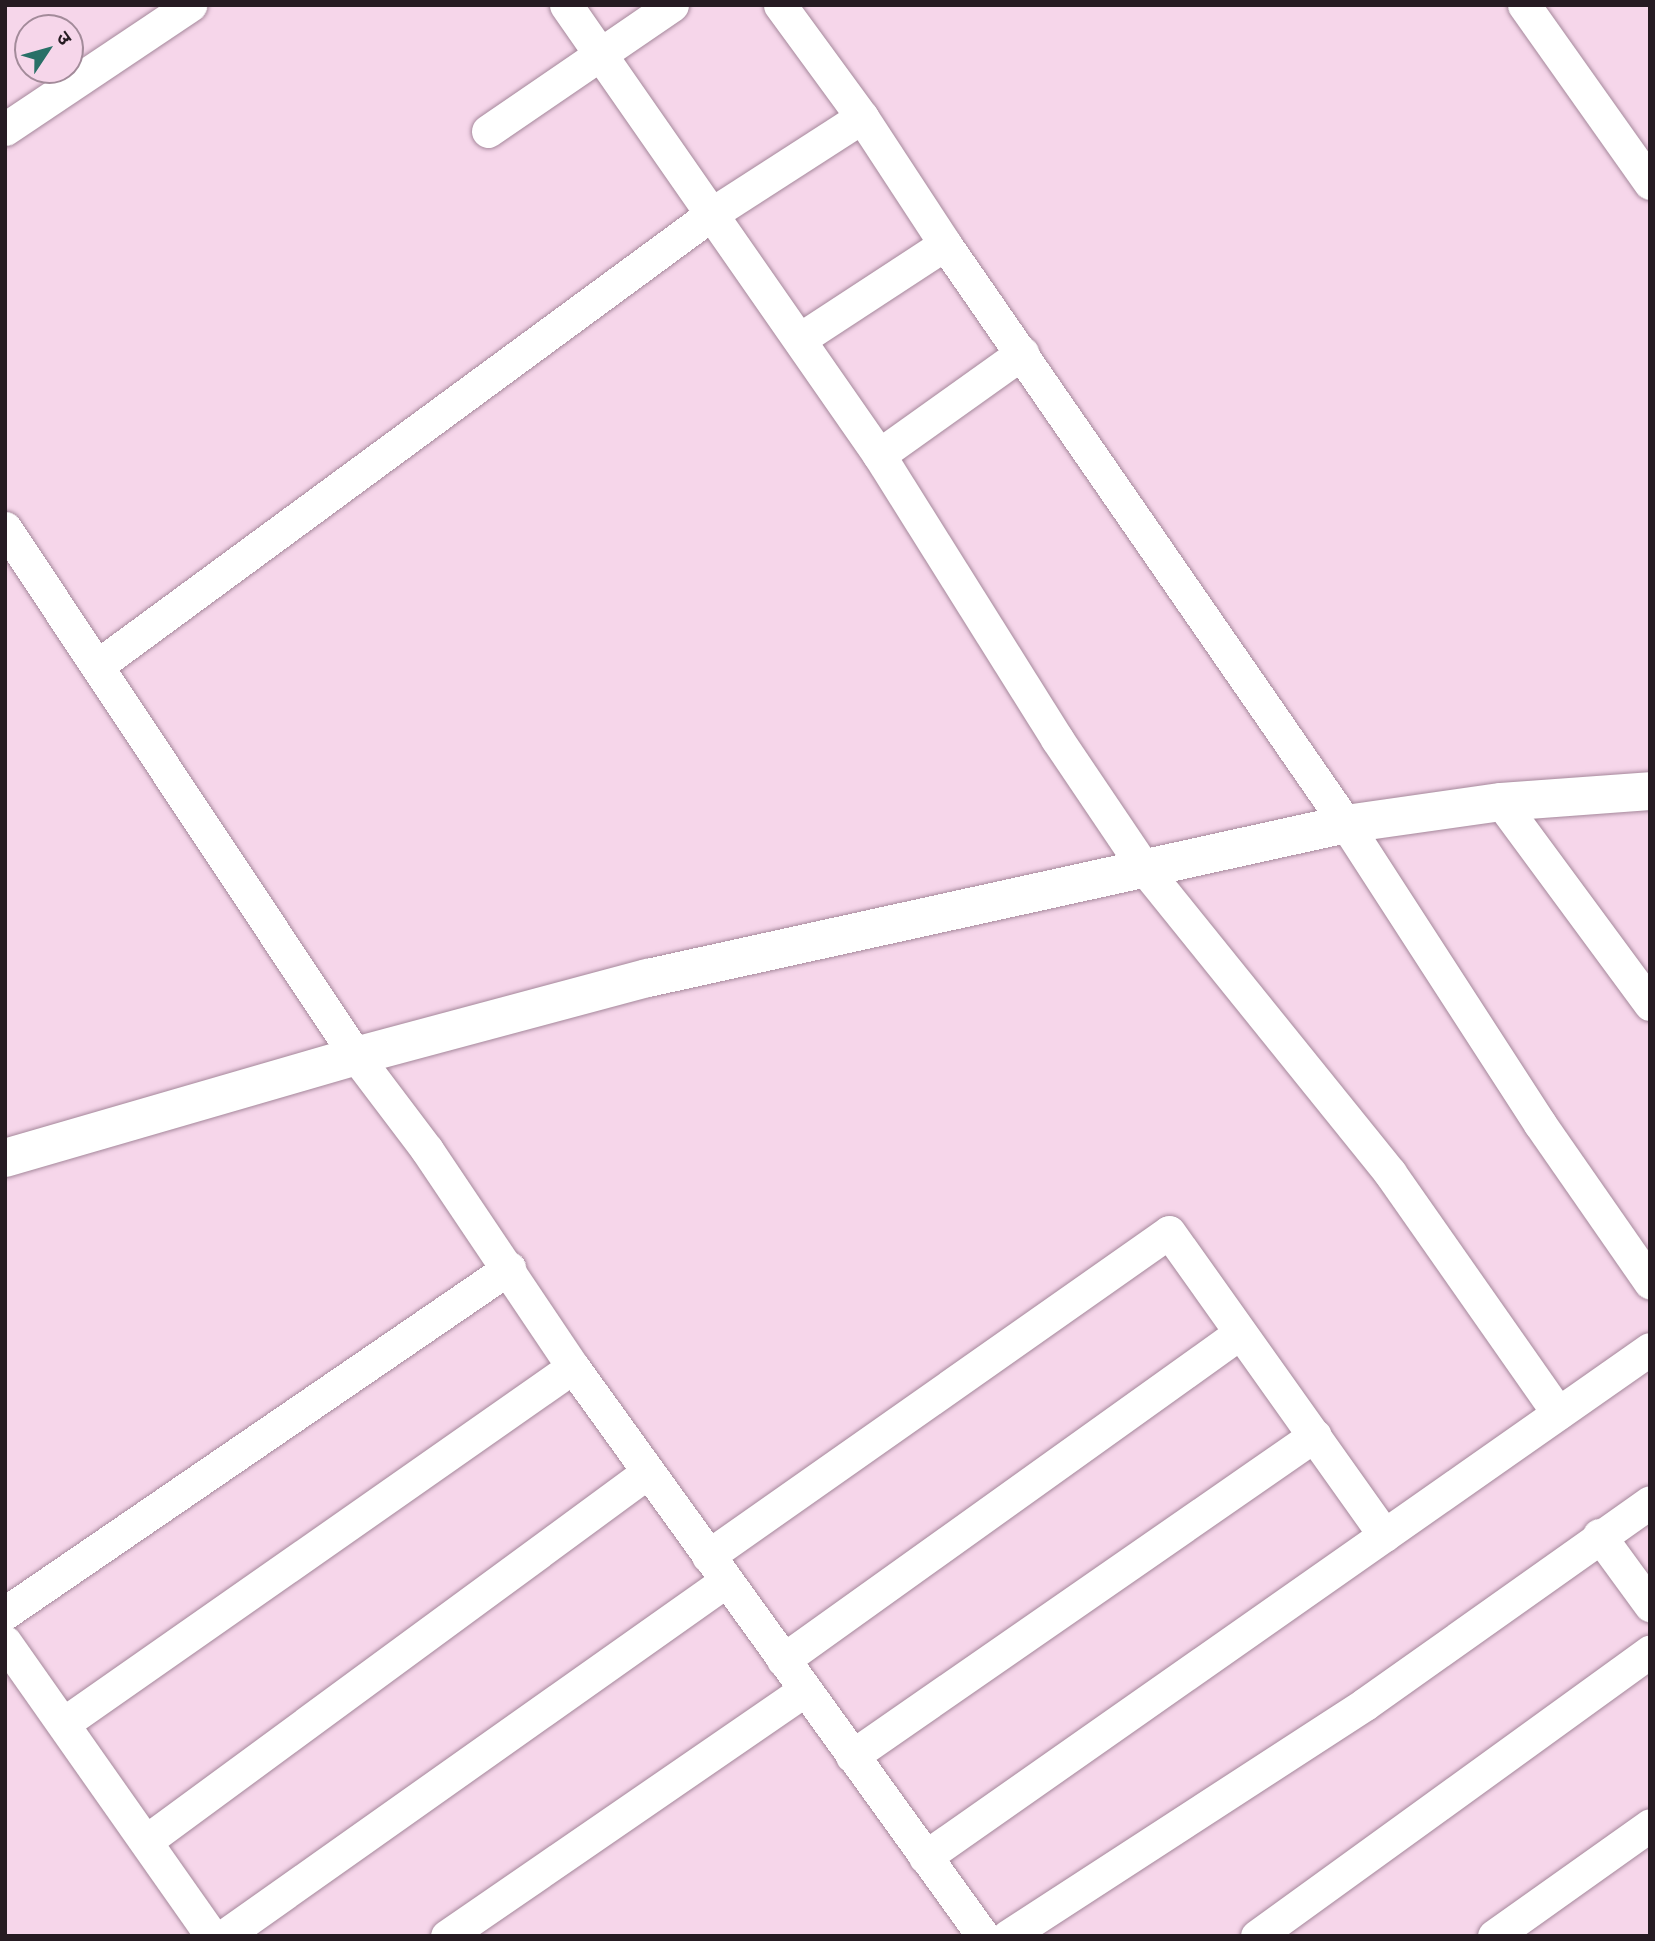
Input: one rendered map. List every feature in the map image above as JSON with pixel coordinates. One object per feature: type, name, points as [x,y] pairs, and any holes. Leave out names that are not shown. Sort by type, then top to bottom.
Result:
[{"type":"main road","points":[[5,1158],[356,1056],[648,978],[1346,824],[1501,802],[1650,791]]},
{"type":"street","points":[[5,129],[190,5]]},
{"type":"street","points":[[566,5],[879,455],[1057,740],[1144,868],[1390,1172],[1558,1413]]},
{"type":"street","points":[[488,131],[672,5]]},
{"type":"street","points":[[780,5],[862,117],[945,244],[1346,824],[1540,1124],[1650,1282]]},
{"type":"street","points":[[1524,5],[1650,183]]},
{"type":"street","points":[[97,666],[713,214],[862,117]]},
{"type":"street","points":[[800,339],[945,244]]},
{"type":"street","points":[[879,455],[1022,353]]},
{"type":"street","points":[[5,528],[356,1056],[428,1150],[573,1367],[983,1936]]},
{"type":"street","points":[[1501,802],[1650,1004]]},
{"type":"street","points":[[224,1936],[1169,1232],[1384,1535]]},
{"type":"street","points":[[5,1613],[509,1268]]},
{"type":"street","points":[[783,1660],[1240,1333]]},
{"type":"street","points":[[925,1857],[1650,1349]]},
{"type":"street","points":[[64,1723],[573,1367]]},
{"type":"street","points":[[852,1756],[1315,1435]]},
{"type":"street","points":[[146,1840],[648,1472]]},
{"type":"street","points":[[1008,1936],[1365,1704],[1599,1535],[1650,1502]]},
{"type":"street","points":[[1599,1535],[1650,1605]]},
{"type":"street","points":[[5,1642],[212,1936]]},
{"type":"street","points":[[1257,1936],[1650,1652]]},
{"type":"street","points":[[447,1936],[805,1690]]},
{"type":"street","points":[[1494,1936],[1650,1825]]}]
